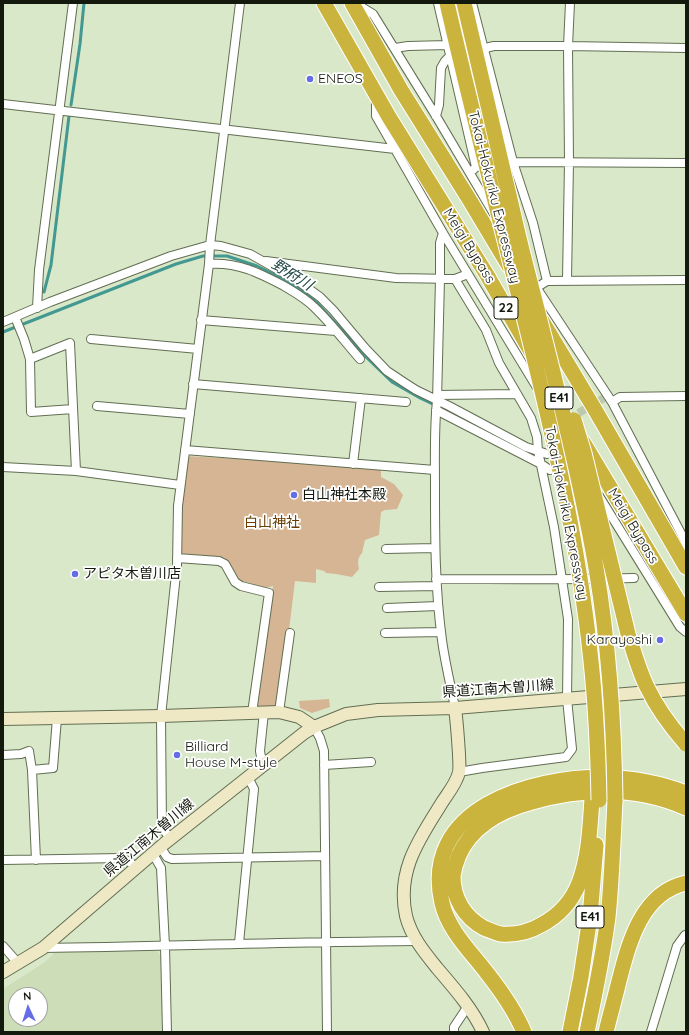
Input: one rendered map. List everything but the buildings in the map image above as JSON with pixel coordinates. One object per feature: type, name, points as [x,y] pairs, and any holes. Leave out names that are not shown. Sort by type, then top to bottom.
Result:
[{"type":"highway","name":"Meigi Bypass","points":[[324,3],[389,117],[487,275],[576,430],[686,614]]},
{"type":"highway","name":"Meigi Bypass","points":[[352,3],[401,90],[469,199],[594,408],[684,563]]},
{"type":"highway","name":"Tokai-Hokuriku Expressway","points":[[447,3],[558,459],[579,571],[591,661],[598,753],[595,800],[596,854],[590,917],[581,977],[570,1032]]},
{"type":"highway","name":"Tokai-Hokuriku Expressway","points":[[464,3],[520,243],[556,382],[570,443],[596,568],[608,660],[614,749],[615,800],[612,856],[608,917],[599,976],[587,1032]]},
{"type":"highway","points":[[520,243],[584,452],[626,627],[637,662],[647,687],[658,707],[670,726],[686,744]]},
{"type":"highway","points":[[524,1032],[518,1017],[505,997],[449,922],[442,905],[439,889],[441,860],[446,846],[455,831],[469,817],[485,805],[506,794],[530,786],[554,781],[603,777],[627,779],[651,782],[686,793]]},
{"type":"highway","points":[[595,800],[588,849],[578,884],[565,906],[556,916],[534,930],[521,933],[500,934],[488,930],[475,922],[464,912],[458,902],[454,888],[453,875],[456,861],[463,847],[473,833],[486,822],[504,812],[526,803],[549,797],[603,791],[627,792],[651,796],[673,802],[686,808]]},
{"type":"highway","points":[[606,1032],[626,955],[642,916],[653,901],[666,891],[680,884],[686,883]]},
{"type":"main road","name":"県道江南木曽川線","points":[[3,972],[43,948],[171,839],[266,762],[314,727],[346,714],[378,710],[455,708],[686,689]]},
{"type":"main road","points":[[455,708],[458,734],[459,772],[449,792],[414,848],[406,874],[404,896],[406,916],[416,941],[468,1006],[483,1032]]},
{"type":"main road","points":[[3,719],[279,712],[299,717],[314,727]]},
{"type":"street","points":[[37,308],[39,270],[73,3]]},
{"type":"street","points":[[171,839],[162,828],[161,716],[177,558],[178,506],[240,3]]},
{"type":"street","points":[[355,3],[373,14],[395,48],[436,116],[473,170],[536,288],[608,398],[685,541],[684,563]]},
{"type":"street","points":[[438,3],[473,170]]},
{"type":"street","points":[[472,3],[513,162],[533,223],[547,281]]},
{"type":"street","points":[[567,280],[569,162],[568,46],[570,3]]},
{"type":"street","points":[[395,48],[408,46],[448,45]]},
{"type":"street","points":[[436,116],[439,105],[441,68],[450,56],[494,46],[686,48]]},
{"type":"street","points":[[376,95],[376,116],[443,233],[522,362],[608,511],[680,627],[686,632]]},
{"type":"street","points":[[3,104],[395,148]]},
{"type":"street","points":[[473,170],[513,162],[686,163]]},
{"type":"street","points":[[443,233],[440,243],[435,470],[435,548],[436,582],[442,641],[455,708]]},
{"type":"street","points":[[3,322],[16,319],[50,302],[171,256],[221,246],[250,254],[298,281],[320,297],[333,310],[365,348],[387,371],[437,403],[550,470]]},
{"type":"street","points":[[264,261],[396,278],[455,279],[468,274]]},
{"type":"street","points":[[209,262],[238,266],[251,270],[292,291],[313,305],[360,359]]},
{"type":"street","points":[[455,279],[486,330],[499,363],[531,418],[537,437],[538,451],[554,527],[568,619],[568,699],[572,749],[566,757],[459,772]]},
{"type":"street","points":[[536,288],[547,281],[686,280]]},
{"type":"street","points":[[16,319],[30,360],[31,412],[73,409]]},
{"type":"street","points":[[201,320],[336,331]]},
{"type":"street","points":[[91,339],[198,349]]},
{"type":"street","points":[[30,360],[70,343],[76,471]]},
{"type":"street","points":[[193,384],[406,402]]},
{"type":"street","points":[[437,403],[517,394]]},
{"type":"street","points":[[608,398],[686,396]]},
{"type":"street","points":[[353,464],[361,398]]},
{"type":"street","points":[[437,403],[526,448],[546,454]]},
{"type":"street","points":[[97,406],[190,414]]},
{"type":"street","points":[[537,437],[546,432]]},
{"type":"street","points":[[185,450],[435,470]]},
{"type":"street","points":[[3,467],[76,471],[180,485]]},
{"type":"street","points":[[386,549],[435,548]]},
{"type":"street","points":[[177,558],[219,561],[225,564],[235,582],[241,586],[269,593],[258,712],[260,751],[261,757],[266,762]]},
{"type":"street","points":[[379,587],[436,582],[634,578]]},
{"type":"street","points":[[387,608],[438,606]]},
{"type":"street","points":[[385,632],[441,632]]},
{"type":"street","points":[[279,712],[290,633]]},
{"type":"street","points":[[32,770],[53,768],[58,718]]},
{"type":"street","points":[[314,727],[320,738],[324,751],[327,1032]]},
{"type":"street","points":[[3,755],[21,754],[29,751],[32,770],[36,860]]},
{"type":"street","points":[[324,765],[371,762]]},
{"type":"street","points":[[239,944],[254,789],[248,777]]},
{"type":"street","points":[[157,851],[172,859],[325,856]]},
{"type":"street","points":[[157,851],[161,868],[167,1032]]},
{"type":"street","points":[[3,860],[121,858],[131,863],[136,868]]},
{"type":"street","points":[[651,1032],[677,946],[686,934]]},
{"type":"street","points":[[43,948],[416,941]]},
{"type":"street","points":[[3,946],[18,963]]},
{"type":"street","points":[[454,1032],[454,1027],[468,1006]]},
{"type":"shaded area","points":[[56,951],[157,951],[161,956],[163,1032],[3,1032],[3,989],[45,962]]},
{"type":"green space","name":"白山神社","points":[[184,456],[243,459],[260,457],[381,466],[381,477],[394,484],[403,495],[397,509],[385,510],[381,512],[379,535],[365,540],[358,563],[359,569],[352,577],[326,573],[316,569],[316,583],[295,581],[279,712],[257,712],[273,586],[261,589],[250,583],[239,581],[224,567],[177,552]]},
{"type":"green space","points":[[329,699],[330,707],[312,713],[300,708],[299,701]]},
{"type":"waterway","points":[[71,105],[80,44],[84,3]]},
{"type":"waterway","points":[[44,292],[51,265],[69,116]]},
{"type":"waterway","name":"野府川","points":[[3,332],[176,264],[203,256],[227,256],[257,266],[303,291],[318,304],[366,357],[392,382],[420,398],[481,427]]},
{"type":"waterway","name":"野府川","points":[[527,451],[534,455]]},
{"type":"tunnel","points":[[568,419],[604,398]]},
{"type":"place","name":"ENEOS","points":[[310,79]]},
{"type":"place","name":"白山神社本殿","points":[[294,495]]},
{"type":"place","name":"アピタ木曽川店","points":[[75,574]]},
{"type":"place","name":"Karayoshi","points":[[660,640]]},
{"type":"place","name":"Billiard House M-style","points":[[177,755]]}]
